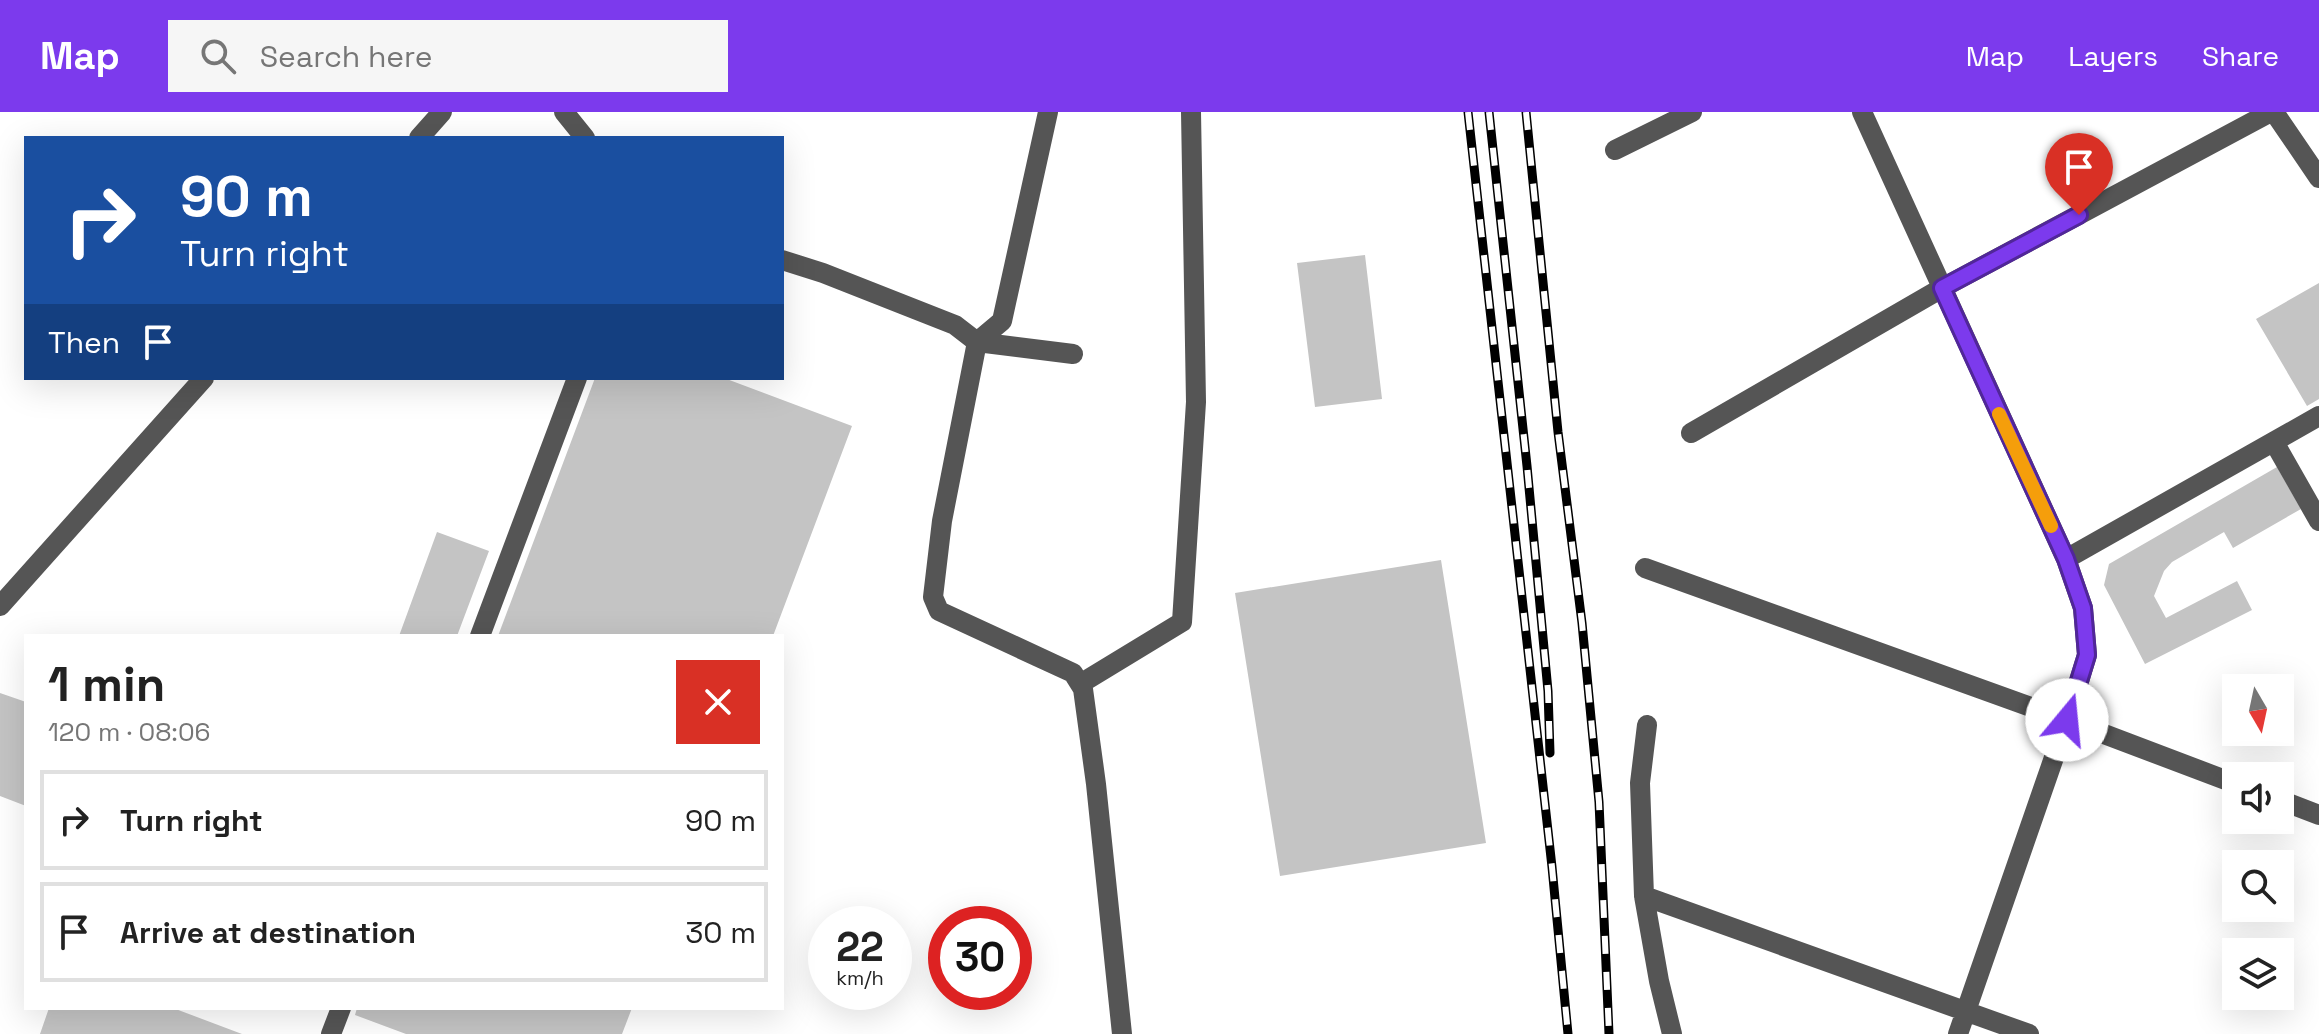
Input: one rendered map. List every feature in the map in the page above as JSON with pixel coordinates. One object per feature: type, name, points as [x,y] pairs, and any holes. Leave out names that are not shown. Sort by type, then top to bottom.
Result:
[{"type":"street","points":[[421,136],[442,112]]},
{"type":"street","points":[[564,112],[583,136]]},
{"type":"street","points":[[1048,112],[1002,321],[977,342],[942,521],[933,597],[939,611],[1073,673],[1083,689],[1122,1034]]},
{"type":"street","points":[[1080,684],[1182,622],[1196,402],[1191,112]]},
{"type":"street","points":[[1615,150],[1692,112]]},
{"type":"street","points":[[1862,112],[2066,559],[2083,608],[2087,655],[1958,1034]]},
{"type":"street","points":[[1691,433],[1942,288],[2272,112],[2319,178]]},
{"type":"street","points":[[784,261],[955,325],[977,342],[1073,354]]},
{"type":"street","points":[[0,606],[202,380]]},
{"type":"street","points":[[481,634],[576,380]]},
{"type":"street","points":[[2066,559],[2319,416]]},
{"type":"street","points":[[2274,442],[2319,521]]},
{"type":"street","points":[[1645,568],[2222,779]]},
{"type":"street","points":[[1647,725],[1640,783],[1644,896],[1672,1034]]},
{"type":"street","points":[[2294,805],[2319,815]]},
{"type":"street","points":[[1644,896],[2029,1034]]},
{"type":"street","points":[[331,1034],[340,1010]]},
{"type":"building","points":[[1365,255],[1382,399],[1315,407],[1297,263]]},
{"type":"building","points":[[2319,283],[2319,399],[2307,406],[2256,319]]},
{"type":"building","points":[[594,380],[729,380],[852,426],[774,634],[499,634]]},
{"type":"building","points":[[2277,467],[2301,509],[2233,548],[2224,532],[2172,562],[2164,571],[2154,596],[2166,618],[2237,581],[2252,610],[2145,664],[2104,585],[2109,564]]},
{"type":"building","points":[[437,532],[489,551],[458,634],[400,634]]},
{"type":"building","points":[[1441,560],[1486,843],[1280,876],[1235,593]]},
{"type":"building","points":[[0,693],[24,701],[24,805],[0,796]]},
{"type":"building","points":[[48,1010],[178,1010],[242,1034],[40,1034]]},
{"type":"building","points":[[356,1010],[631,1010],[622,1034],[406,1034],[355,1015]]},
{"type":"railway","points":[[1468,112],[1568,1034]]},
{"type":"railway","points":[[1489,112],[1527,466],[1548,691],[1550,753]]},
{"type":"railway","points":[[1526,112],[1599,802],[1609,1034]]},
{"type":"slow traffic","points":[[1999,414],[2051,526]]},
{"type":"route","points":[[2067,720],[2087,655],[2083,608],[2066,559],[1942,288],[2079,215]]}]
